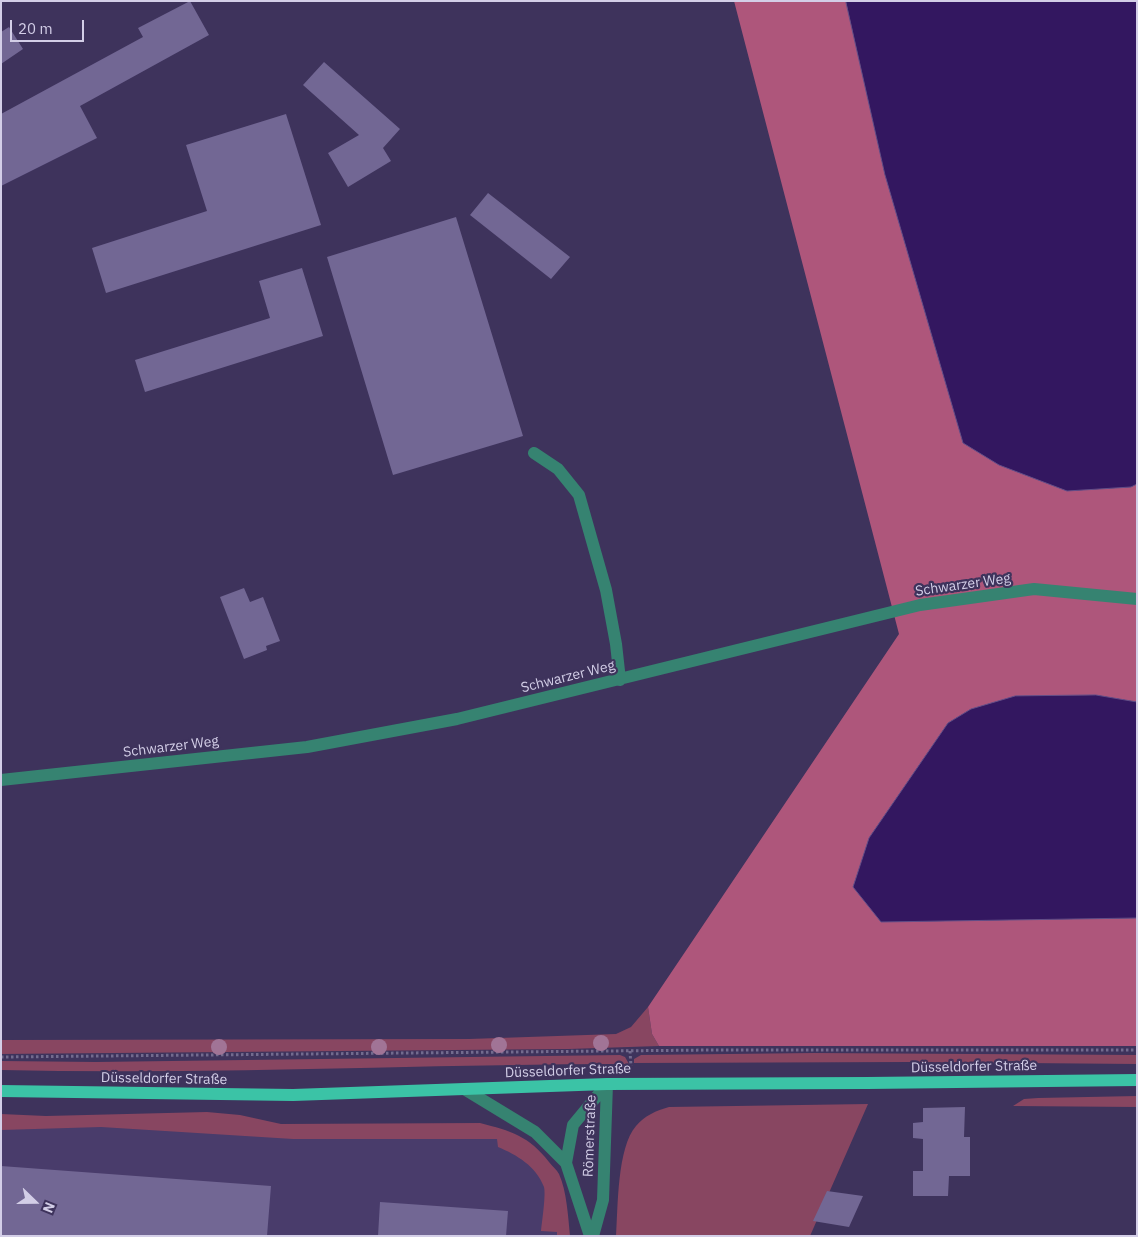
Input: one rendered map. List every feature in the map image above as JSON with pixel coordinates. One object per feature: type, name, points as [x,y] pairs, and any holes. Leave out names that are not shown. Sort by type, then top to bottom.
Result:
[{"type":"main road","name":"Düsseldorfer Straße","points":[[1,1091],[293,1095],[607,1084],[1137,1080]]},
{"type":"street","points":[[534,453],[558,469],[579,495],[606,590],[616,644],[620,680]]},
{"type":"street","name":"Schwarzer Weg","points":[[1,780],[307,747],[457,719],[920,605],[1034,589],[1137,599]]},
{"type":"street","name":"Römerstraße","points":[[592,1236],[566,1163],[573,1126],[607,1084]]},
{"type":"street","name":"Römerstraße","points":[[592,1236],[603,1200],[607,1084]]},
{"type":"street","points":[[466,1090],[535,1132],[566,1163]]},
{"type":"path","points":[[1,1057],[709,1050],[1137,1050]]},
{"type":"shaded area","points":[[734,1],[846,1],[885,175],[1067,491],[1131,487],[1137,484],[1137,702],[1096,695],[971,709],[948,723],[869,838],[881,922],[1137,918],[1137,1046],[659,1046],[652,1034],[648,1007],[899,634]]},
{"type":"shaded area","points":[[846,1],[1137,1],[1137,484],[1131,487],[1067,491],[999,465],[963,443],[885,175]]},
{"type":"shaded area","points":[[1096,695],[1137,702],[1137,918],[881,922],[853,887],[869,838],[948,723],[971,709],[1015,696]]},
{"type":"shaded area","points":[[648,1007],[652,1034],[659,1046],[569,1049],[1,1054],[1,1040],[469,1039],[616,1034],[631,1027]]},
{"type":"shaded area","points":[[814,1053],[1137,1055],[1137,1064],[909,1062],[634,1063],[634,1059],[641,1055]]},
{"type":"shaded area","points":[[620,1055],[625,1057],[629,1064],[158,1071],[1,1070],[1,1061],[96,1062]]},
{"type":"shaded area","points":[[1137,1096],[1137,1107],[1013,1106],[1024,1099]]},
{"type":"shaded area","points":[[868,1104],[810,1236],[616,1236],[618,1194],[625,1148],[636,1126],[651,1114],[669,1107]]},
{"type":"shaded area","points":[[207,1112],[240,1115],[281,1124],[480,1123],[510,1132],[527,1140],[542,1153],[558,1172],[562,1181],[568,1213],[570,1236],[557,1236],[557,1232],[541,1231],[544,1187],[541,1180],[525,1162],[498,1147],[497,1139],[293,1139],[101,1127],[1,1130],[1,1114],[46,1116]]},
{"type":"shaded area","points":[[1,1121],[510,1139],[557,1196],[560,1236],[1,1236]]},
{"type":"building","points":[[190,1],[209,35],[80,106],[97,138],[1,186],[1,114],[143,37],[138,28]]},
{"type":"building","points":[[9,27],[23,49],[1,64],[1,32]]},
{"type":"building","points":[[324,62],[400,129],[383,148],[391,161],[348,187],[328,153],[359,135],[303,85]]},
{"type":"building","points":[[286,114],[321,225],[106,293],[92,248],[207,211],[186,145]]},
{"type":"building","points":[[488,193],[570,257],[551,279],[470,215]]},
{"type":"building","points":[[456,217],[523,436],[393,475],[327,257]]},
{"type":"building","points":[[302,268],[323,336],[145,392],[135,360],[270,318],[259,281]]},
{"type":"building","points":[[244,588],[250,602],[263,597],[280,641],[266,646],[267,650],[244,659],[220,597]]},
{"type":"building","points":[[965,1107],[964,1137],[970,1137],[970,1176],[949,1176],[948,1196],[913,1196],[913,1171],[923,1171],[923,1139],[913,1138],[913,1123],[923,1122],[923,1108]]},
{"type":"building","points":[[1,1166],[271,1186],[267,1236],[1,1236]]},
{"type":"building","points":[[827,1191],[863,1196],[849,1227],[813,1221]]},
{"type":"building","points":[[380,1202],[508,1211],[506,1236],[378,1236]]}]
